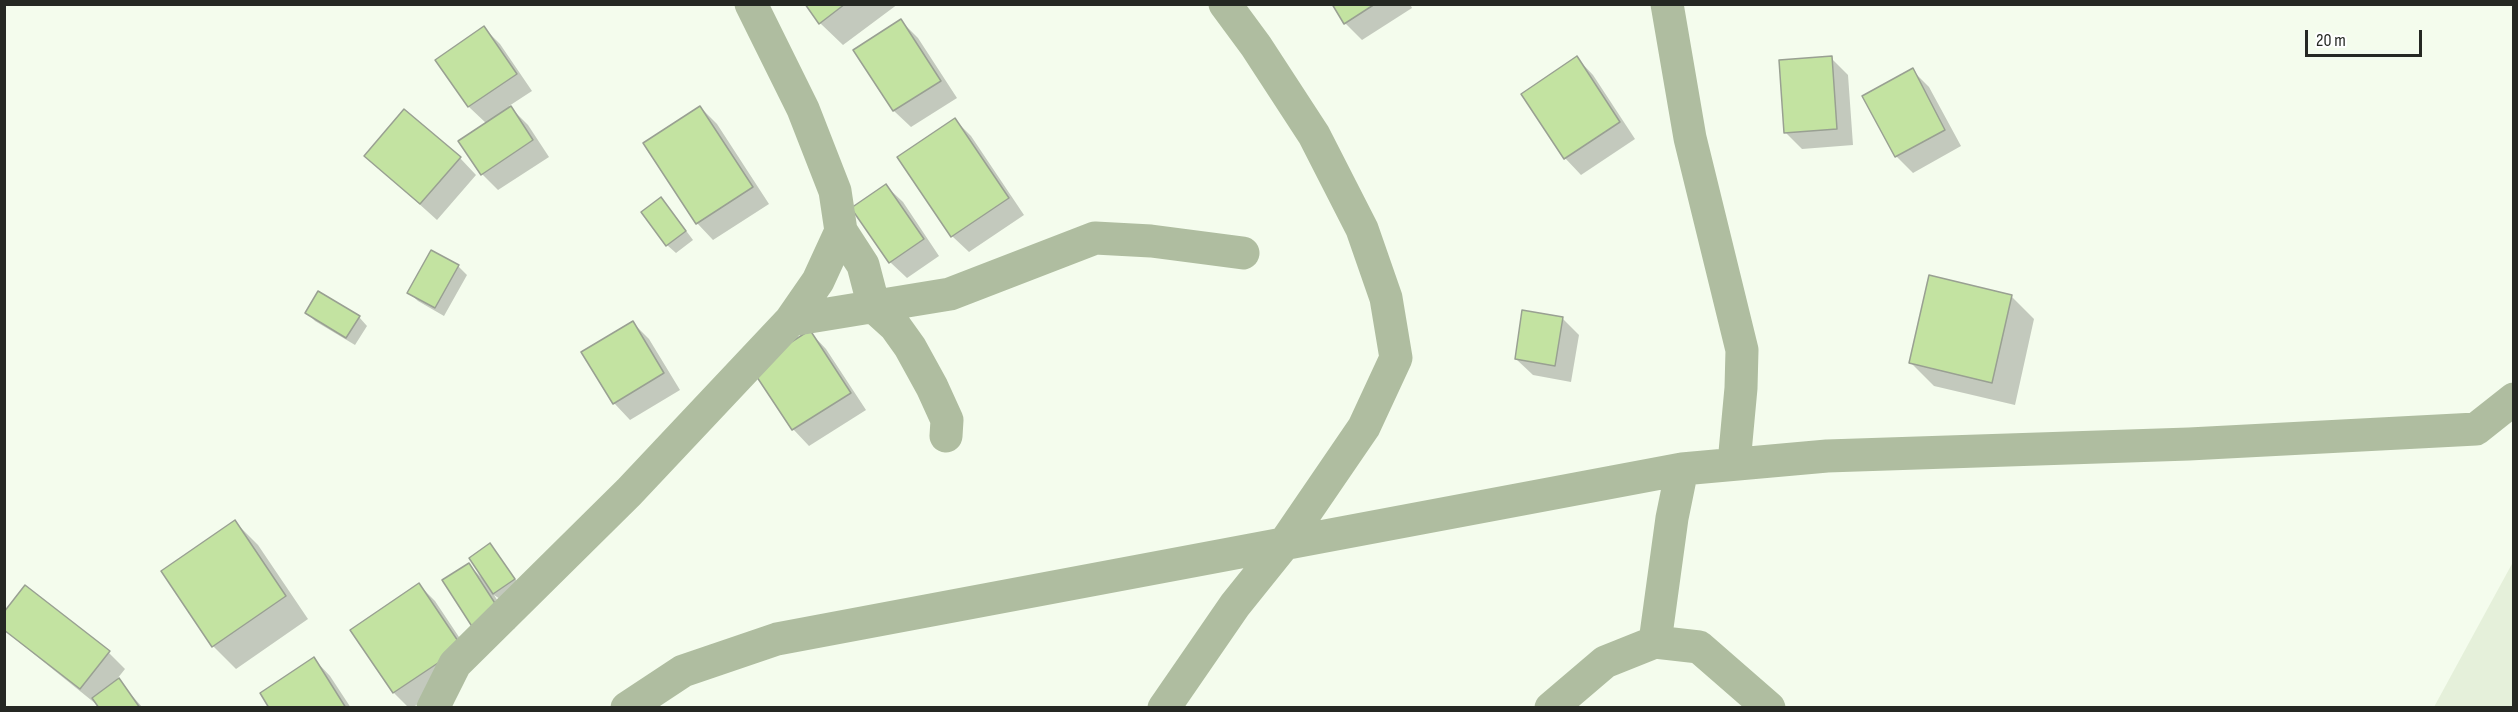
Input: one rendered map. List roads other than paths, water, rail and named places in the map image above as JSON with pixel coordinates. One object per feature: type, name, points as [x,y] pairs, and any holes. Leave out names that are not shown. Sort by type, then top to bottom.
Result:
[{"type":"street","points":[[751,4],[803,108],[835,190],[841,231],[863,265],[874,307],[895,326],[910,347],[947,420],[946,436]]},
{"type":"street","points":[[1164,708],[1235,605],[1284,544],[1364,427],[1396,358],[1386,298],[1362,229],[1314,135],[1226,4]]},
{"type":"street","points":[[1666,4],[1690,138],[1742,350],[1734,463]]},
{"type":"street","points":[[433,708],[455,664],[629,492],[790,320],[818,281],[841,231]]},
{"type":"street","points":[[790,320],[950,294],[1095,238],[1151,241],[1243,253]]},
{"type":"street","points":[[627,708],[683,671],[777,639],[1682,469],[1827,456],[2189,444],[2476,429],[2514,399]]},
{"type":"street","points":[[1655,642],[1672,518],[1682,469]]},
{"type":"street","points":[[1551,708],[1605,662],[1655,642],[1699,647],[1769,708]]}]
